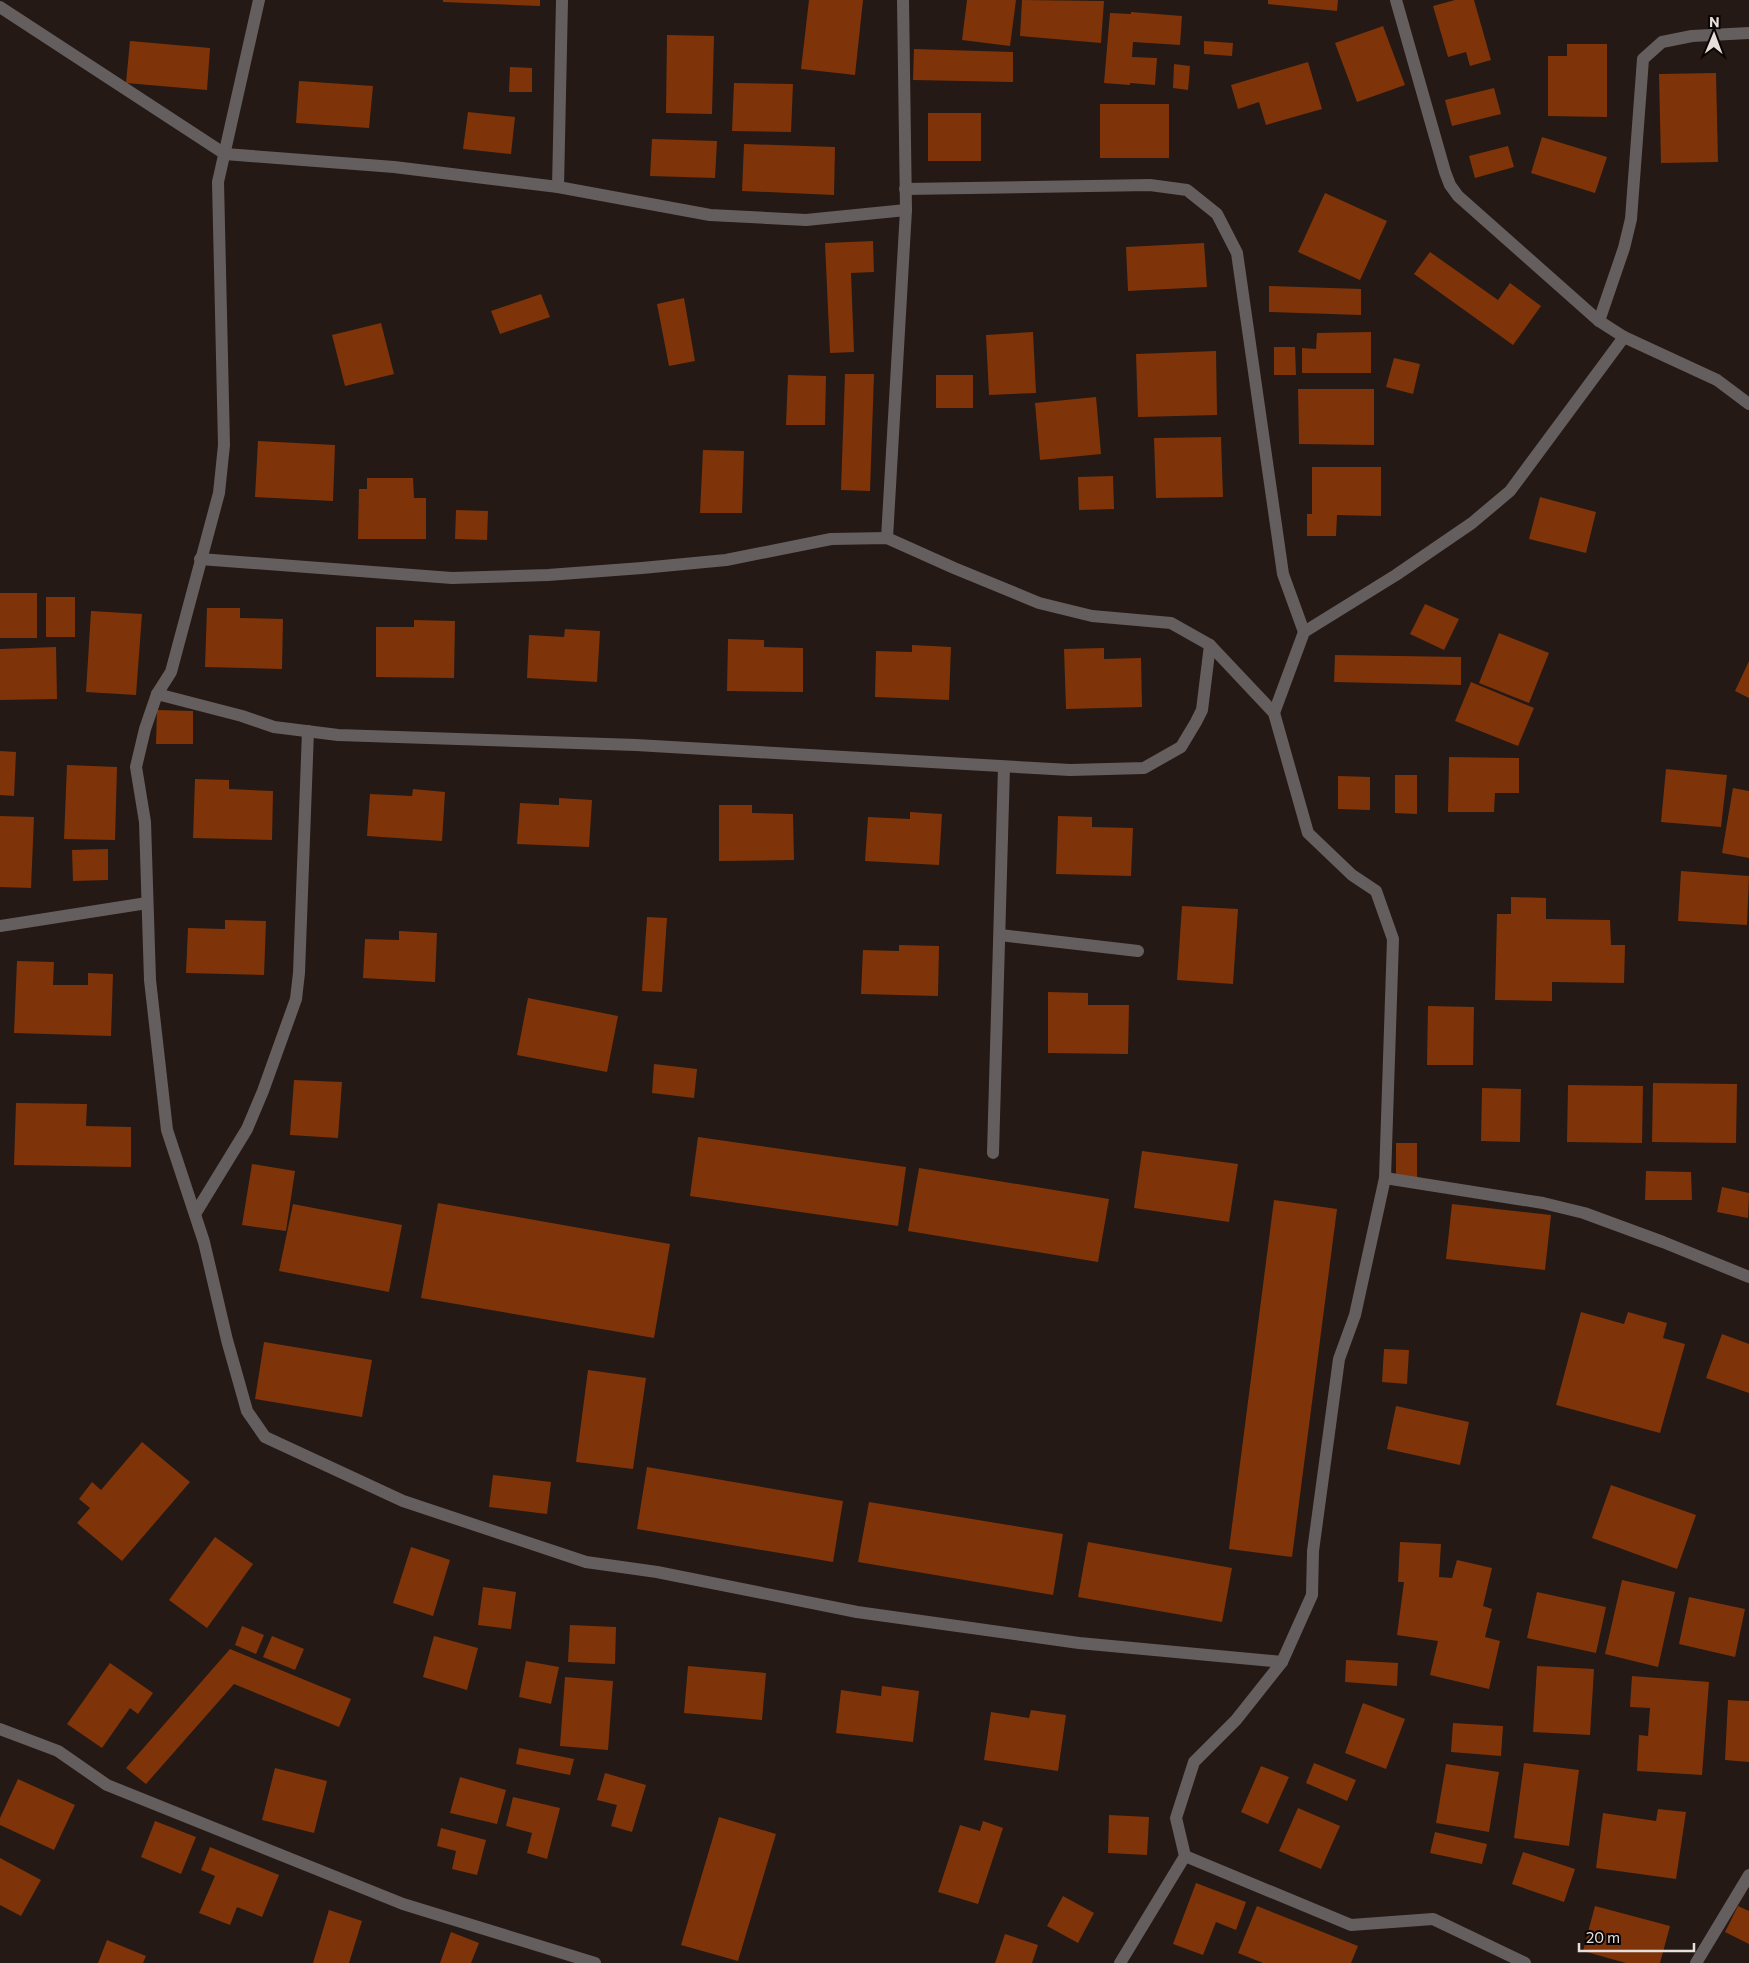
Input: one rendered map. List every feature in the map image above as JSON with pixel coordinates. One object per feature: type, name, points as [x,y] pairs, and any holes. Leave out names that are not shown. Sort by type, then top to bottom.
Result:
[{"type":"street","points":[[259,0],[218,182],[224,445],[219,493],[171,672],[157,694],[145,729],[136,767],[144,822],[150,980],[167,1130],[195,1214],[247,1411],[265,1437],[403,1501],[586,1562],[657,1572],[858,1612],[1079,1643],[1282,1662]]},
{"type":"street","points":[[558,187],[562,0]]},
{"type":"street","points":[[887,538],[906,210],[903,0]]},
{"type":"street","points":[[1396,0],[1445,172],[1450,185],[1458,196],[1599,321],[1624,338],[1717,380],[1749,404]]},
{"type":"street","points":[[0,7],[225,154],[394,167],[558,187],[710,214],[806,220],[906,210]]},
{"type":"street","points":[[1599,321],[1624,248],[1631,219],[1643,59],[1662,42],[1692,36],[1749,33]]},
{"type":"street","points":[[905,190],[1150,185],[1187,190],[1217,214],[1237,254],[1283,574],[1304,632]]},
{"type":"street","points":[[1274,713],[1304,632],[1396,575],[1472,524],[1510,491],[1624,338]]},
{"type":"street","points":[[200,560],[452,578],[538,575],[642,568],[726,560],[831,539],[887,538],[1039,603],[1092,616],[1172,623],[1210,646],[1274,713],[1308,833],[1352,875],[1376,892],[1393,939],[1385,1178],[1355,1315],[1339,1359],[1312,1551],[1312,1595],[1282,1662],[1236,1720],[1194,1762],[1176,1818],[1185,1856],[1120,1963]]},
{"type":"street","points":[[157,694],[242,716],[274,727],[338,735],[646,746],[1070,770],[1144,768],[1181,747],[1202,710],[1210,646]]},
{"type":"street","points":[[195,1214],[247,1129],[263,1091],[296,999],[308,731]]},
{"type":"street","points":[[993,1152],[1004,767]]},
{"type":"street","points":[[0,926],[147,903]]},
{"type":"street","points":[[1000,935],[1138,951]]},
{"type":"street","points":[[1385,1178],[1543,1203],[1584,1213],[1672,1245],[1749,1277]]},
{"type":"street","points":[[0,1729],[58,1751],[107,1785],[403,1904],[595,1963]]},
{"type":"street","points":[[1185,1856],[1352,1925],[1433,1919],[1526,1963]]},
{"type":"street","points":[[1696,1963],[1749,1875]]},
{"type":"building","points":[[443,0],[540,0],[540,6],[443,2]]},
{"type":"building","points":[[809,0],[863,0],[855,75],[801,69]]},
{"type":"building","points":[[967,0],[1016,0],[1010,46],[962,40]]},
{"type":"building","points":[[1022,0],[1104,1],[1101,43],[1020,36]]},
{"type":"building","points":[[1268,0],[1338,0],[1337,11],[1268,4]]},
{"type":"building","points":[[1455,0],[1474,0],[1491,60],[1470,66],[1466,52],[1448,57],[1433,6]]},
{"type":"building","points":[[1131,12],[1182,16],[1180,45],[1133,42],[1132,57],[1157,58],[1155,85],[1104,83],[1110,13],[1131,14]]},
{"type":"building","points":[[1383,26],[1405,85],[1357,102],[1335,43]]},
{"type":"building","points":[[667,35],[714,36],[712,114],[666,113]]},
{"type":"building","points":[[130,41],[210,48],[207,90],[126,83]]},
{"type":"building","points":[[1204,41],[1233,43],[1232,56],[1204,54]]},
{"type":"building","points":[[1567,44],[1607,44],[1607,117],[1548,116],[1548,56],[1567,56]]},
{"type":"building","points":[[914,49],[1013,52],[1013,82],[913,80]]},
{"type":"building","points":[[1308,62],[1322,109],[1266,125],[1259,102],[1238,109],[1231,85]]},
{"type":"building","points":[[1174,64],[1190,66],[1188,90],[1173,88]]},
{"type":"building","points":[[510,67],[532,68],[532,92],[509,92]]},
{"type":"building","points":[[1716,73],[1718,162],[1661,163],[1659,74]]},
{"type":"building","points":[[299,81],[373,86],[369,128],[296,123]]},
{"type":"building","points":[[734,83],[793,84],[791,132],[732,131]]},
{"type":"building","points":[[1494,88],[1501,114],[1452,126],[1445,100]]},
{"type":"building","points":[[1100,104],[1169,104],[1169,158],[1100,158]]},
{"type":"building","points":[[468,112],[515,117],[511,154],[463,149]]},
{"type":"building","points":[[928,113],[981,113],[981,161],[928,161]]},
{"type":"building","points":[[1542,137],[1607,157],[1595,193],[1531,173]]},
{"type":"building","points":[[652,139],[717,141],[715,178],[650,176]]},
{"type":"building","points":[[744,144],[835,147],[834,195],[742,191]]},
{"type":"building","points":[[1508,146],[1514,167],[1475,178],[1469,156]]},
{"type":"building","points":[[1325,193],[1387,221],[1360,280],[1298,252]]},
{"type":"building","points":[[873,241],[874,272],[851,273],[854,352],[830,353],[825,243]]},
{"type":"building","points":[[1204,243],[1207,287],[1128,291],[1126,247]]},
{"type":"building","points":[[1430,252],[1498,300],[1510,283],[1541,306],[1513,345],[1414,274]]},
{"type":"building","points":[[1269,286],[1361,289],[1361,315],[1269,312]]},
{"type":"building","points":[[541,294],[550,317],[500,334],[491,311]]},
{"type":"building","points":[[684,298],[695,361],[669,366],[657,304]]},
{"type":"building","points":[[381,323],[394,374],[345,386],[332,335]]},
{"type":"building","points":[[1033,332],[1036,393],[989,395],[986,335]]},
{"type":"building","points":[[1371,332],[1371,373],[1302,373],[1302,348],[1316,349],[1317,333]]},
{"type":"building","points":[[1274,347],[1295,347],[1296,375],[1274,375]]},
{"type":"building","points":[[1216,351],[1217,415],[1138,417],[1136,354]]},
{"type":"building","points":[[1394,358],[1420,364],[1413,394],[1386,387]]},
{"type":"building","points":[[845,374],[874,374],[870,491],[841,490]]},
{"type":"building","points":[[788,375],[826,376],[825,425],[786,425]]},
{"type":"building","points":[[936,375],[973,375],[973,408],[936,408]]},
{"type":"building","points":[[1298,389],[1374,389],[1374,445],[1299,444]]},
{"type":"building","points":[[1096,397],[1101,454],[1040,460],[1035,403]]},
{"type":"building","points":[[1221,437],[1223,497],[1156,498],[1154,438]]},
{"type":"building","points":[[258,441],[335,445],[333,501],[255,497]]},
{"type":"building","points":[[703,450],[744,451],[742,513],[700,513]]},
{"type":"building","points":[[1312,467],[1381,467],[1381,516],[1337,515],[1336,536],[1307,536],[1307,514],[1312,514]]},
{"type":"building","points":[[1113,476],[1114,509],[1079,510],[1078,477]]},
{"type":"building","points":[[367,478],[413,478],[414,498],[426,498],[426,539],[358,539],[359,489],[367,489]]},
{"type":"building","points":[[1540,497],[1596,512],[1586,553],[1529,539]]},
{"type":"building","points":[[456,510],[488,511],[487,540],[455,539]]},
{"type":"building","points":[[0,593],[37,593],[37,638],[0,638]]},
{"type":"building","points":[[46,597],[75,597],[75,637],[46,637]]},
{"type":"building","points":[[1425,604],[1459,619],[1444,650],[1410,634]]},
{"type":"building","points":[[207,608],[240,608],[240,618],[283,619],[282,669],[205,667]]},
{"type":"building","points":[[91,611],[142,614],[136,695],[86,692]]},
{"type":"building","points":[[414,620],[455,621],[454,678],[376,677],[376,627],[414,627]]},
{"type":"building","points":[[565,629],[600,631],[597,682],[527,678],[529,635],[564,637]]},
{"type":"building","points":[[1499,633],[1549,653],[1529,703],[1479,683]]},
{"type":"building","points":[[728,639],[764,640],[764,647],[803,648],[803,692],[727,691]]},
{"type":"building","points":[[912,645],[951,647],[949,700],[875,697],[876,651],[912,652]]},
{"type":"building","points":[[56,647],[57,699],[0,700],[0,649]]},
{"type":"building","points":[[1104,648],[1104,659],[1141,658],[1142,707],[1066,709],[1064,649]]},
{"type":"building","points":[[1335,655],[1461,657],[1461,685],[1334,682]]},
{"type":"building","points":[[1749,661],[1749,698],[1735,691]]},
{"type":"building","points":[[1471,682],[1534,708],[1518,746],[1455,721]]},
{"type":"building","points":[[157,710],[193,711],[193,744],[156,744]]},
{"type":"building","points":[[0,751],[16,752],[14,796],[0,795]]},
{"type":"building","points":[[1449,757],[1519,758],[1519,793],[1495,793],[1494,812],[1448,812]]},
{"type":"building","points":[[67,765],[117,767],[115,840],[64,839]]},
{"type":"building","points":[[1666,769],[1727,775],[1721,827],[1661,822]]},
{"type":"building","points":[[1395,775],[1417,775],[1417,814],[1395,813]]},
{"type":"building","points":[[1338,776],[1370,777],[1370,810],[1338,809]]},
{"type":"building","points":[[195,779],[229,780],[229,789],[273,791],[272,840],[193,838]]},
{"type":"building","points":[[1733,788],[1749,791],[1749,858],[1722,853]]},
{"type":"building","points":[[413,789],[445,792],[442,841],[367,836],[370,794],[412,796]]},
{"type":"building","points":[[559,798],[592,800],[589,847],[517,844],[520,803],[559,805]]},
{"type":"building","points":[[719,805],[752,805],[752,813],[793,814],[794,860],[719,861]]},
{"type":"building","points":[[910,812],[942,814],[939,865],[865,861],[868,817],[910,819]]},
{"type":"building","points":[[0,816],[34,817],[31,888],[0,887]]},
{"type":"building","points":[[1058,816],[1092,817],[1092,827],[1133,828],[1131,876],[1056,874]]},
{"type":"building","points":[[108,849],[108,880],[73,881],[72,850]]},
{"type":"building","points":[[1681,871],[1749,876],[1747,925],[1678,921]]},
{"type":"building","points":[[1511,897],[1546,898],[1546,919],[1610,920],[1611,945],[1625,945],[1624,983],[1552,982],[1552,1001],[1495,1000],[1497,914],[1511,914]]},
{"type":"building","points":[[1182,906],[1238,909],[1233,984],[1177,980]]},
{"type":"building","points":[[647,917],[667,918],[662,992],[642,991]]},
{"type":"building","points":[[225,920],[266,921],[264,975],[186,973],[188,928],[225,929]]},
{"type":"building","points":[[399,931],[437,933],[435,982],[363,978],[365,939],[399,940]]},
{"type":"building","points":[[899,945],[939,946],[938,996],[861,994],[863,950],[899,951]]},
{"type":"building","points":[[17,961],[54,962],[53,985],[88,985],[88,973],[113,974],[111,1036],[14,1033]]},
{"type":"building","points":[[1048,992],[1088,993],[1088,1005],[1129,1005],[1128,1054],[1048,1053]]},
{"type":"building","points":[[528,998],[618,1016],[607,1072],[517,1055]]},
{"type":"building","points":[[1428,1006],[1474,1007],[1473,1065],[1427,1065]]},
{"type":"building","points":[[654,1064],[697,1069],[694,1098],[652,1093]]},
{"type":"building","points":[[294,1080],[342,1082],[338,1138],[290,1135]]},
{"type":"building","points":[[1653,1083],[1737,1084],[1736,1143],[1652,1142]]},
{"type":"building","points":[[1568,1085],[1643,1086],[1642,1143],[1567,1142]]},
{"type":"building","points":[[1482,1088],[1521,1089],[1520,1142],[1481,1141]]},
{"type":"building","points":[[16,1103],[87,1104],[86,1126],[131,1127],[131,1167],[14,1165]]},
{"type":"building","points":[[698,1137],[906,1167],[898,1226],[690,1196]]},
{"type":"building","points":[[1396,1143],[1417,1143],[1417,1178],[1396,1177]]},
{"type":"building","points":[[1142,1151],[1238,1164],[1229,1222],[1134,1208]]},
{"type":"building","points":[[252,1164],[295,1171],[286,1231],[242,1225]]},
{"type":"building","points":[[919,1168],[1109,1199],[1098,1262],[908,1231]]},
{"type":"building","points":[[1646,1171],[1691,1172],[1692,1200],[1645,1200]]},
{"type":"building","points":[[1722,1187],[1749,1193],[1748,1218],[1717,1212]]},
{"type":"building","points":[[1274,1200],[1337,1209],[1292,1557],[1229,1549]]},
{"type":"building","points":[[438,1203],[670,1244],[654,1338],[421,1298]]},
{"type":"building","points":[[293,1204],[402,1225],[389,1292],[279,1271]]},
{"type":"building","points":[[1452,1204],[1551,1215],[1545,1270],[1446,1259]]},
{"type":"building","points":[[1581,1312],[1624,1324],[1628,1312],[1667,1323],[1663,1338],[1685,1344],[1660,1433],[1556,1405]]},
{"type":"building","points":[[1722,1334],[1749,1344],[1749,1393],[1706,1378]]},
{"type":"building","points":[[264,1342],[372,1360],[362,1417],[255,1399]]},
{"type":"building","points":[[1384,1349],[1409,1350],[1407,1384],[1382,1382]]},
{"type":"building","points":[[588,1370],[646,1378],[633,1469],[576,1462]]},
{"type":"building","points":[[1396,1406],[1469,1422],[1460,1465],[1387,1449]]},
{"type":"building","points":[[142,1442],[190,1482],[122,1561],[77,1523],[90,1508],[79,1499],[92,1482],[101,1490]]},
{"type":"building","points":[[647,1467],[843,1501],[833,1562],[637,1529]]},
{"type":"building","points":[[493,1475],[551,1482],[547,1514],[489,1507]]},
{"type":"building","points":[[1611,1485],[1696,1515],[1677,1569],[1592,1538]]},
{"type":"building","points":[[869,1502],[1063,1534],[1053,1595],[858,1562]]},
{"type":"building","points":[[215,1537],[253,1564],[207,1628],[169,1600]]},
{"type":"building","points":[[1088,1542],[1232,1568],[1222,1622],[1078,1597]]},
{"type":"building","points":[[1400,1542],[1441,1544],[1439,1577],[1452,1578],[1457,1560],[1492,1568],[1483,1606],[1492,1609],[1485,1637],[1500,1641],[1489,1689],[1430,1675],[1438,1641],[1397,1635],[1404,1582],[1398,1582]]},
{"type":"building","points":[[411,1547],[450,1560],[433,1616],[393,1603]]},
{"type":"building","points":[[1622,1580],[1675,1592],[1658,1667],[1605,1654]]},
{"type":"building","points":[[483,1587],[516,1592],[511,1629],[478,1625]]},
{"type":"building","points":[[1537,1592],[1606,1607],[1596,1653],[1527,1638]]},
{"type":"building","points":[[1689,1597],[1745,1609],[1735,1657],[1679,1644]]},
{"type":"building","points":[[570,1625],[616,1627],[615,1664],[568,1662]]},
{"type":"building","points":[[242,1626],[264,1635],[256,1654],[235,1645]]},
{"type":"building","points":[[272,1636],[304,1649],[295,1670],[263,1657]]},
{"type":"building","points":[[434,1636],[478,1648],[467,1690],[423,1677]]},
{"type":"building","points":[[230,1649],[351,1699],[339,1727],[234,1684],[146,1784],[126,1768]]},
{"type":"building","points":[[1346,1660],[1398,1663],[1397,1686],[1345,1682]]},
{"type":"building","points":[[526,1661],[559,1667],[551,1704],[519,1697]]},
{"type":"building","points":[[110,1663],[153,1693],[138,1714],[130,1708],[102,1748],[67,1724]]},
{"type":"building","points":[[688,1666],[766,1673],[762,1720],[684,1713]]},
{"type":"building","points":[[1537,1666],[1594,1669],[1590,1735],[1533,1732]]},
{"type":"building","points":[[1632,1676],[1709,1682],[1702,1775],[1637,1771],[1639,1735],[1648,1736],[1650,1708],[1630,1707]]},
{"type":"building","points":[[565,1677],[613,1681],[608,1750],[560,1746]]},
{"type":"building","points":[[882,1686],[919,1691],[913,1742],[836,1733],[841,1690],[881,1696]]},
{"type":"building","points":[[1728,1700],[1749,1701],[1749,1762],[1725,1760]]},
{"type":"building","points":[[1363,1703],[1405,1719],[1386,1769],[1345,1753]]},
{"type":"building","points":[[1031,1710],[1066,1715],[1058,1771],[984,1760],[991,1712],[1029,1718]]},
{"type":"building","points":[[1453,1723],[1503,1726],[1501,1756],[1451,1752]]},
{"type":"building","points":[[519,1748],[574,1759],[570,1775],[516,1764]]},
{"type":"building","points":[[1314,1763],[1356,1780],[1347,1801],[1306,1783]]},
{"type":"building","points":[[1524,1763],[1579,1770],[1569,1846],[1514,1838]]},
{"type":"building","points":[[1446,1764],[1499,1772],[1489,1832],[1436,1823]]},
{"type":"building","points":[[1261,1766],[1289,1777],[1268,1824],[1241,1812]]},
{"type":"building","points":[[275,1768],[327,1781],[314,1833],[262,1820]]},
{"type":"building","points":[[605,1773],[646,1785],[632,1832],[611,1826],[617,1805],[597,1800]]},
{"type":"building","points":[[460,1777],[506,1790],[497,1824],[450,1813]]},
{"type":"building","points":[[18,1779],[75,1805],[54,1850],[0,1825],[0,1818]]},
{"type":"building","points":[[513,1797],[560,1808],[547,1859],[527,1853],[532,1833],[506,1826]]},
{"type":"building","points":[[1298,1808],[1340,1826],[1321,1869],[1279,1851]]},
{"type":"building","points":[[1658,1809],[1686,1812],[1676,1879],[1596,1868],[1603,1813],[1656,1821]]},
{"type":"building","points":[[1109,1815],[1149,1817],[1147,1855],[1108,1853]]},
{"type":"building","points":[[719,1817],[776,1834],[738,1961],[681,1945]]},
{"type":"building","points":[[155,1821],[196,1837],[181,1874],[141,1857]]},
{"type":"building","points":[[983,1821],[1003,1828],[978,1904],[938,1892],[960,1825],[980,1831]]},
{"type":"building","points":[[441,1828],[486,1840],[477,1875],[452,1869],[456,1851],[437,1846]]},
{"type":"building","points":[[1435,1832],[1487,1844],[1482,1864],[1430,1853]]},
{"type":"building","points":[[210,1847],[279,1875],[262,1917],[237,1907],[230,1925],[199,1913],[215,1876],[201,1870]]},
{"type":"building","points":[[1523,1852],[1575,1869],[1564,1902],[1512,1884]]},
{"type":"building","points":[[0,1858],[41,1880],[21,1916],[0,1905]]},
{"type":"building","points":[[1196,1883],[1246,1902],[1236,1930],[1216,1922],[1203,1955],[1173,1944]]},
{"type":"building","points":[[1063,1896],[1094,1913],[1078,1943],[1047,1926]]},
{"type":"building","points":[[1257,1906],[1358,1946],[1351,1963],[1263,1963],[1238,1953]]},
{"type":"building","points":[[1595,1906],[1670,1926],[1660,1963],[1626,1963],[1583,1951]]},
{"type":"building","points":[[1738,1906],[1749,1911],[1749,1944],[1725,1932]]},
{"type":"building","points":[[329,1910],[362,1921],[349,1963],[313,1963]]},
{"type":"building","points":[[451,1932],[479,1943],[471,1963],[440,1963]]},
{"type":"building","points":[[1005,1934],[1038,1945],[1032,1963],[995,1963]]},
{"type":"building","points":[[107,1940],[146,1956],[143,1963],[98,1963]]}]
